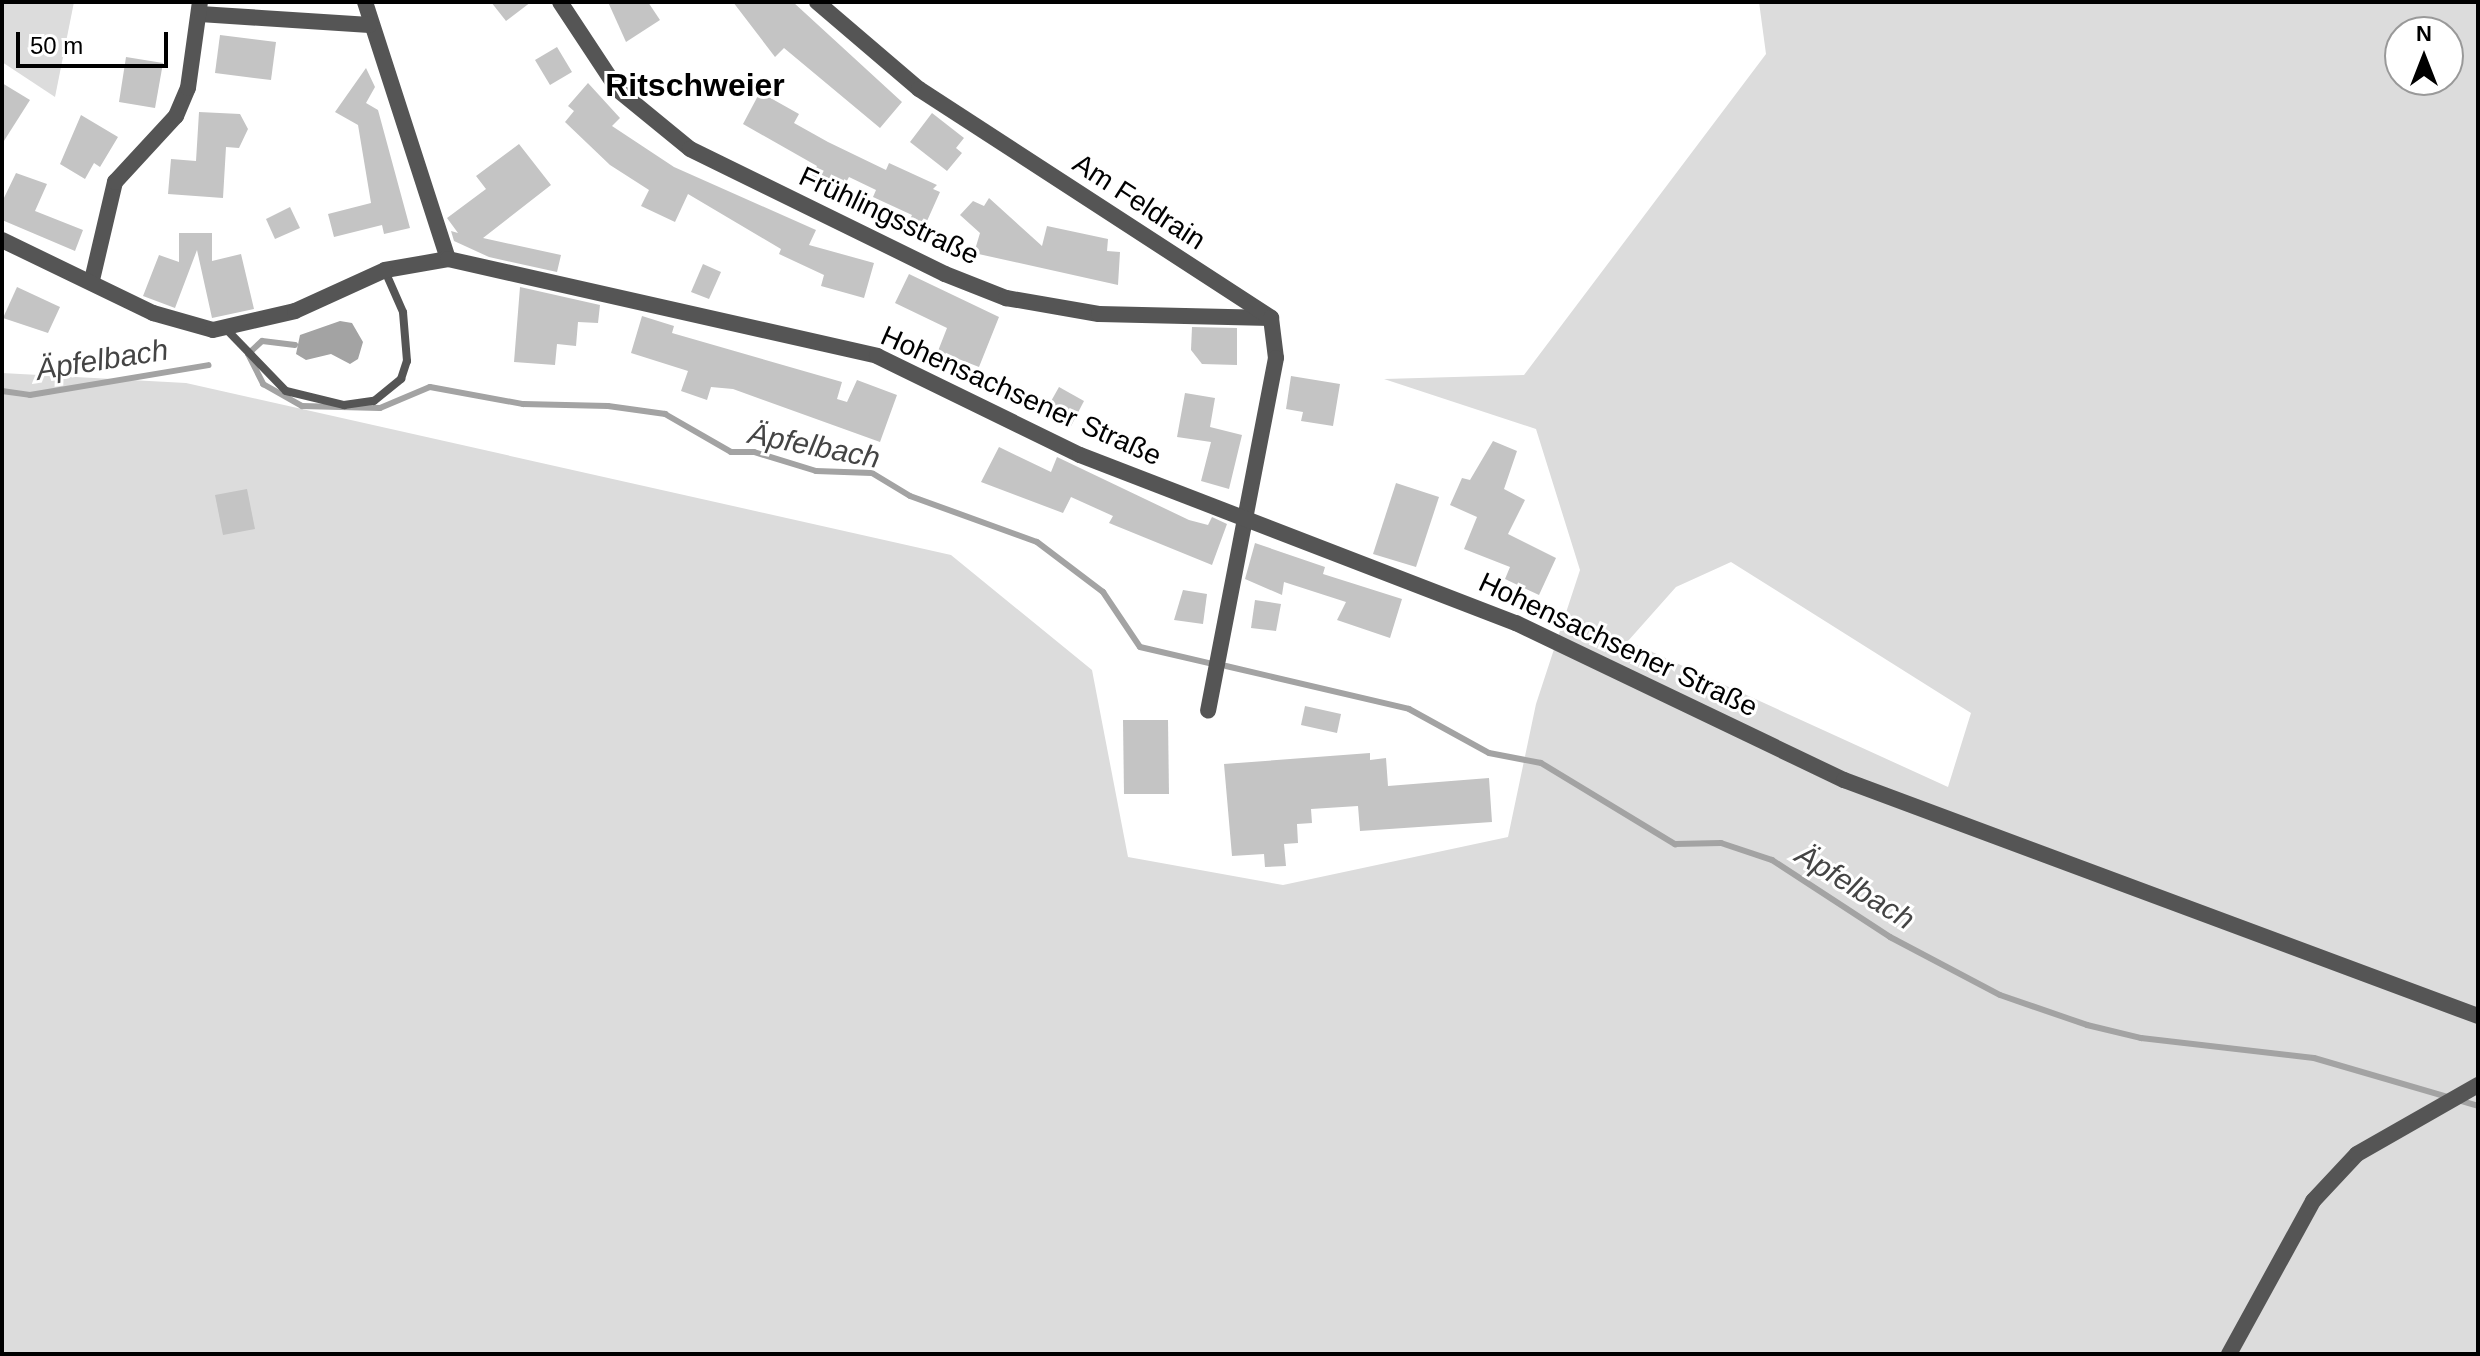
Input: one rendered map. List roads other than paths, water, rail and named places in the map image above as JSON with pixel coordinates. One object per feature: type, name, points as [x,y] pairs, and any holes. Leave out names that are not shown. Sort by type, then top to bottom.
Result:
[{"type":"street","points":[[365,2],[448,259]]},
{"type":"street","name":"Frühlingsstraße","points":[[560,2],[618,90],[679,141],[945,274],[1006,298],[1099,314],[1271,318]]},
{"type":"street","name":"Am Feldrain","points":[[817,2],[919,89],[1271,318]]},
{"type":"street","points":[[92,280],[115,182],[176,116],[188,88],[200,8],[370,25]]},
{"type":"street","points":[[2,240],[92,280],[153,313],[228,331]]},
{"type":"street","name":"Hohensachsener Straße","points":[[228,331],[295,311],[386,273],[448,259],[877,356],[1080,455],[1516,623],[1900,802],[2478,1016]]},
{"type":"street","points":[[1208,711],[1276,358],[1271,318]]},
{"type":"street","points":[[2229,1354],[2313,1201],[2357,1154],[2478,1085]]},
{"type":"lane","points":[[228,331],[286,391],[344,405],[374,401],[401,379],[407,361],[403,312],[386,273]]},
{"type":"waterway","name":"Äpfelbach","points":[[295,345],[262,341],[248,354],[263,384],[302,406],[380,408],[430,387],[523,404],[608,406],[665,414],[731,452],[754,452],[816,471],[872,473],[910,496],[1037,542],[1103,592],[1140,647],[1209,663]]},
{"type":"waterway","name":"Äpfelbach","points":[[2,391],[30,395],[209,365]]},
{"type":"waterway","name":"Äpfelbach","points":[[1226,666],[1409,709],[1489,753],[1541,763],[1675,844],[1721,843],[1772,860],[1890,937],[2000,995],[2087,1025],[2141,1038],[2314,1058],[2478,1106]]},
{"type":"district","name":"Ritschweier","points":[[695,85]]}]
